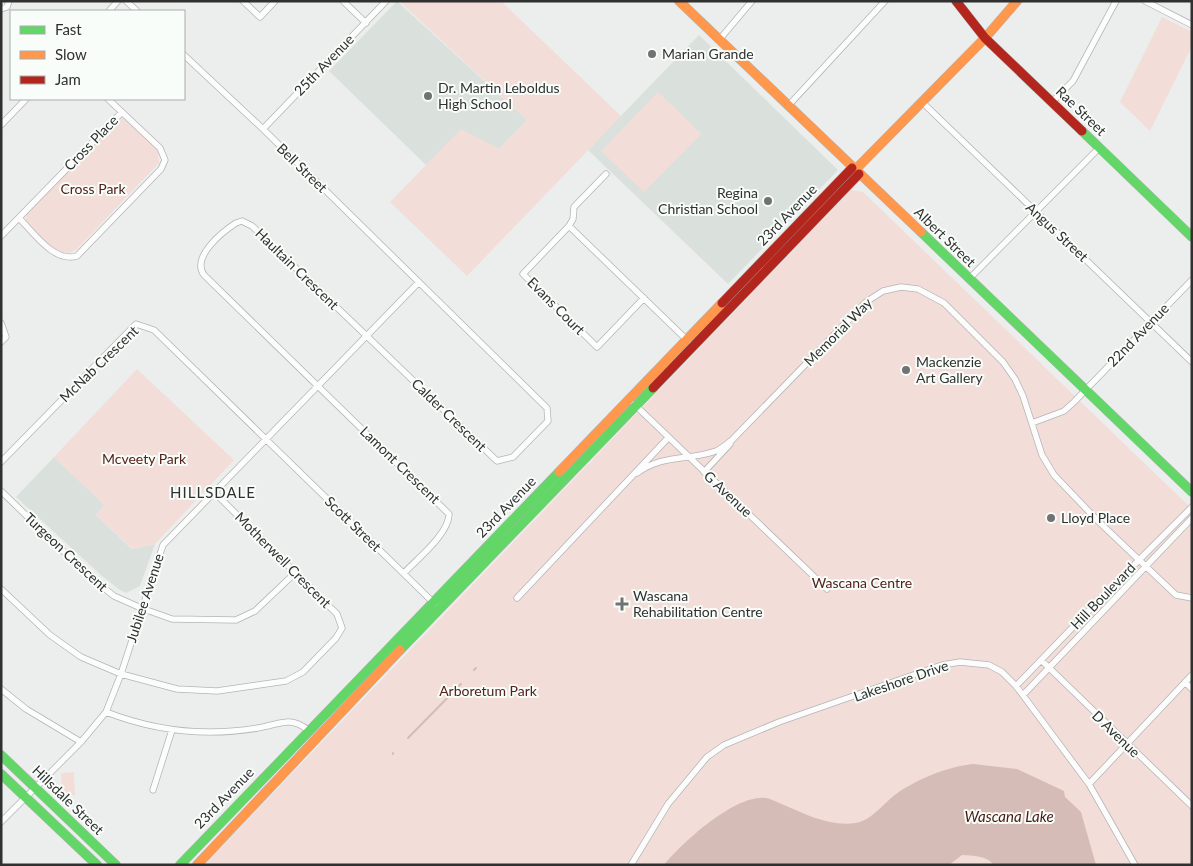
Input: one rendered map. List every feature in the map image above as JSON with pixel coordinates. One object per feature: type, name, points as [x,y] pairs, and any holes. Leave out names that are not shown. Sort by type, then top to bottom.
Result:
[{"type":"main road","name":"Albert Street","points":[[678,1],[969,279],[1084,392],[1192,492]]},
{"type":"main road","name":"Rae Street","points":[[956,1],[985,38],[1192,237]]},
{"type":"main road","name":"23rd Avenue","points":[[198,865],[437,606],[985,38],[1017,1]]},
{"type":"main road","name":"23rd Avenue","points":[[180,865],[308,730],[437,606]]},
{"type":"main road","name":"Hillsdale Street","points":[[1,755],[116,865]]},
{"type":"main road","name":"Hillsdale Street","points":[[1,774],[97,865]]},
{"type":"street","points":[[1,9],[7,6],[10,1]]},
{"type":"street","points":[[126,1],[136,10]]},
{"type":"street","points":[[243,1],[260,17],[275,1]]},
{"type":"street","points":[[343,1],[366,23]]},
{"type":"street","name":"25th Avenue","points":[[263,129],[386,1]]},
{"type":"street","points":[[718,40],[752,1]]},
{"type":"street","points":[[788,106],[885,1]]},
{"type":"street","points":[[1052,102],[1072,82],[1116,1]]},
{"type":"street","points":[[1145,1],[1192,25]]},
{"type":"street","name":"Bell Street","points":[[185,56],[263,129],[419,282]]},
{"type":"street","points":[[2,123],[25,100]]},
{"type":"street","name":"Cross Place","points":[[19,218],[56,255],[68,259],[77,256],[162,169],[165,160],[160,148],[109,100]]},
{"type":"street","name":"Angus Street","points":[[922,102],[1034,212],[1192,362]]},
{"type":"street","name":"Cross Place","points":[[1,236],[122,112]]},
{"type":"street","points":[[969,279],[1099,148]]},
{"type":"street","points":[[606,174],[574,208],[574,219],[569,226],[690,342]]},
{"type":"street","name":"Haultain Crescent","points":[[317,386],[201,271],[200,260],[203,254],[236,223],[242,221],[252,226],[366,335]]},
{"type":"street","name":"Evans Court","points":[[569,226],[523,274],[597,347],[644,298]]},
{"type":"street","name":"22nd Avenue","points":[[1032,423],[1064,411],[1192,280]]},
{"type":"street","name":"Jubilee Avenue","points":[[1,822],[81,742],[106,712],[121,674],[163,545],[419,282]]},
{"type":"street","name":"Calder Crescent","points":[[366,335],[497,461],[513,458],[548,421],[547,408],[419,282]]},
{"type":"street","name":"Memorial Way","points":[[637,473],[649,464],[664,459],[717,450],[732,440],[866,302],[883,292],[900,287],[918,289],[944,303],[1003,362],[1019,386],[1042,455],[1054,476],[1176,596],[1192,598]]},
{"type":"street","points":[[1,323],[6,337],[1,342]]},
{"type":"street","name":"McNab Crescent","points":[[1,462],[136,324],[154,330],[265,439]]},
{"type":"street","name":"Lamont Crescent","points":[[317,386],[449,514],[449,524],[444,532],[404,573]]},
{"type":"street","name":"G Avenue","points":[[632,403],[827,589]]},
{"type":"street","name":"Memorial Way","points":[[517,598],[668,438]]},
{"type":"street","name":"Scott Street","points":[[265,439],[437,606]]},
{"type":"street","points":[[704,472],[732,440]]},
{"type":"street","name":"Turgeon Crescent","points":[[1,491],[90,577],[114,596],[172,619],[236,620],[256,612],[295,573]]},
{"type":"street","name":"Motherwell Crescent","points":[[121,674],[177,689],[217,691],[286,681],[303,672],[336,638],[342,628],[337,614],[214,492]]},
{"type":"street","name":"Hill Boulevard","points":[[1016,686],[1192,507]]},
{"type":"street","name":"Hill Boulevard","points":[[1023,695],[1192,518]]},
{"type":"street","points":[[1,589],[50,635],[81,657],[121,674]]},
{"type":"street","name":"D Avenue","points":[[1041,660],[1192,806]]},
{"type":"street","name":"Lakeshore Drive","points":[[631,865],[668,804],[707,758],[724,746],[779,722],[942,665],[960,662],[990,665],[1002,672],[1016,686],[1089,784],[1135,865]]},
{"type":"street","points":[[1089,784],[1192,675]]},
{"type":"street","points":[[1185,682],[1192,689]]},
{"type":"street","points":[[1,689],[26,709],[81,742]]},
{"type":"street","points":[[106,712],[134,723],[190,733],[257,728],[289,721],[298,722],[308,730]]},
{"type":"street","points":[[153,790],[172,730]]},
{"type":"shaded area","name":"Dr. Martin Leboldus High School","points":[[397,1],[527,120],[499,149],[461,130],[426,165],[329,71]]},
{"type":"shaded area","points":[[699,35],[838,170],[728,284],[588,150]]},
{"type":"shaded area","points":[[54,457],[105,505],[96,515],[132,549],[155,544],[140,586],[126,593],[120,590],[102,576],[16,497]]},
{"type":"green space","points":[[399,1],[501,1],[621,116],[467,276],[390,202],[461,129],[499,149],[527,120]]},
{"type":"green space","points":[[1162,17],[1192,32],[1192,46],[1150,131],[1120,102]]},
{"type":"green space","points":[[658,92],[701,134],[644,192],[601,151]]},
{"type":"green space","name":"Cross Park","points":[[125,118],[158,150],[159,163],[77,249],[63,252],[56,249],[26,221],[26,214],[118,119]]},
{"type":"green space","name":"Wascana Centre","points":[[851,190],[863,192],[1192,509],[1192,865],[204,865]]},
{"type":"green space","name":"Mcveety Park","points":[[137,369],[234,460],[155,544],[133,549],[96,515],[104,505],[54,457]]},
{"type":"green space","points":[[74,772],[75,795],[62,795],[61,773]]},
{"type":"water","name":"Wascana Lake","points":[[973,764],[1017,769],[1064,791],[1065,797],[1081,812],[1096,865],[994,865],[987,859],[962,855],[949,865],[664,865],[683,845],[710,822],[725,812],[753,799],[766,798],[828,822],[856,823],[873,815],[896,794],[913,783],[933,774]]},
{"type":"waterway","points":[[408,738],[461,684]]},
{"type":"traffic: fast","points":[[1082,131],[1192,237]]},
{"type":"traffic: fast","points":[[921,232],[1192,492]]},
{"type":"traffic: fast","points":[[400,650],[653,388]]},
{"type":"traffic: fast","points":[[180,865],[559,472]]},
{"type":"traffic: fast","points":[[1,755],[116,865]]},
{"type":"traffic: fast","points":[[1,774],[97,865]]},
{"type":"traffic: slow","points":[[679,1],[921,232]]},
{"type":"traffic: slow","points":[[855,170],[985,38],[1017,1]]},
{"type":"traffic: slow","points":[[559,472],[722,303]]},
{"type":"traffic: slow","points":[[197,865],[400,650]]},
{"type":"traffic: jam","points":[[956,1],[985,38],[1082,131]]},
{"type":"traffic: jam","points":[[722,303],[852,168]]},
{"type":"traffic: jam","points":[[653,388],[859,174]]},
{"type":"place","name":"Marian Grande","points":[[652,54]]},
{"type":"place","name":"Dr. Martin Leboldus High School","points":[[428,96]]},
{"type":"place","name":"Regina Christian School","points":[[768,201]]},
{"type":"place","name":"Mackenzie Art Gallery","points":[[906,370]]},
{"type":"place","name":"Lloyd Place","points":[[1051,518]]},
{"type":"place","name":"Wascana Rehabilitation Centre","points":[[622,604]]},
{"type":"district","name":"HILLSDALE","points":[[213,493]]},
{"type":"park label","name":"Arboretum Park","points":[[488,691]]}]
